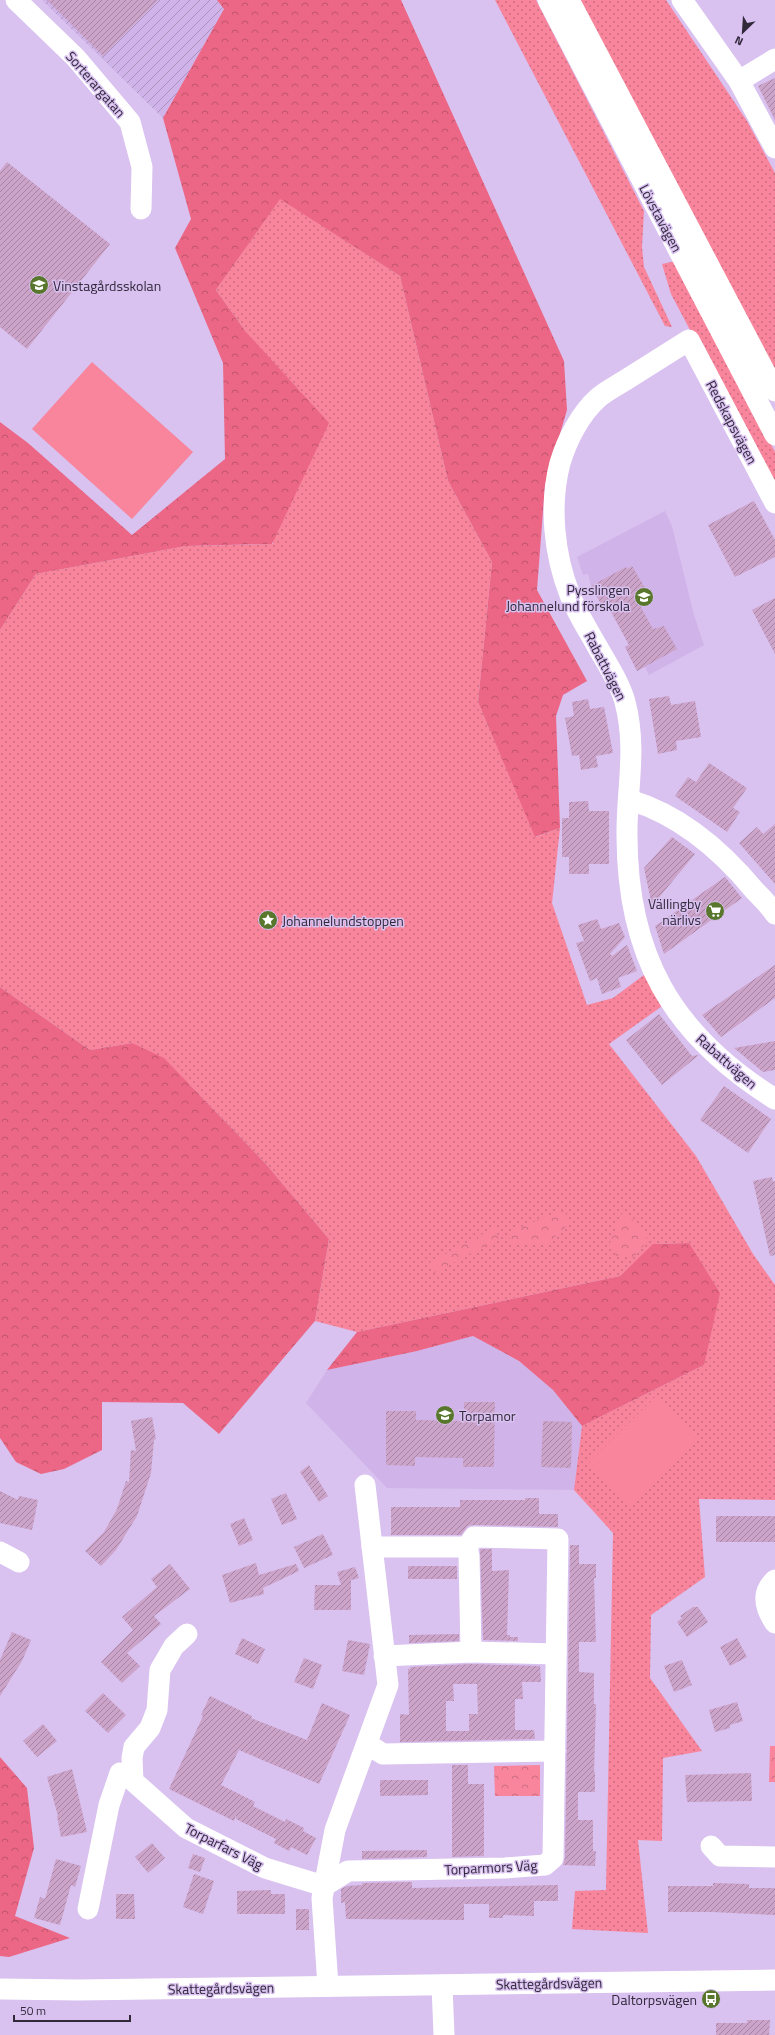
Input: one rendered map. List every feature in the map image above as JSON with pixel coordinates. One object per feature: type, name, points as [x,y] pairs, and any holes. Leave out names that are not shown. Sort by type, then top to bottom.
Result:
[{"type":"street","name":"Sorterargatan","points":[[16,0],[76,58],[130,122],[142,168],[142,209]]},
{"type":"street","name":"Lövstavägen","points":[[548,0],[775,435]]},
{"type":"street","name":"Lövstavägen","points":[[569,0],[775,391]]},
{"type":"street","points":[[682,0],[739,81],[775,148]]},
{"type":"street","points":[[739,81],[775,59]]},
{"type":"street","name":"Redskapsvägen","points":[[689,340],[775,503]]},
{"type":"street","name":"Rabattvägen","points":[[689,340],[599,397],[586,411],[569,439],[560,463],[555,492],[555,526],[560,563],[570,596],[623,695],[629,718],[632,758],[627,829],[628,875],[634,914],[646,953],[660,983],[676,1010],[700,1040],[728,1065],[775,1099]]},
{"type":"street","points":[[630,800],[661,812],[682,824],[717,851],[743,876],[775,914]]},
{"type":"street","points":[[328,1986],[322,1898],[335,1830],[388,1685],[365,1485]]},
{"type":"street","name":"Torparmors Väg","points":[[324,1886],[348,1871],[505,1868],[545,1865],[553,1858],[558,1539],[474,1537],[467,1547]]},
{"type":"street","points":[[372,1547],[467,1547],[469,1556],[471,1652]]},
{"type":"street","points":[[0,1552],[20,1562]]},
{"type":"street","points":[[775,1580],[769,1585],[765,1597],[768,1613],[775,1623]]},
{"type":"street","name":"Torparfars Väg","points":[[187,1634],[174,1646],[160,1670],[157,1710],[150,1728],[134,1747],[132,1758],[133,1781],[186,1828],[265,1868],[324,1886]]},
{"type":"street","points":[[384,1656],[471,1652],[556,1654]]},
{"type":"street","points":[[367,1744],[383,1754],[555,1751]]},
{"type":"street","points":[[88,1909],[109,1805],[120,1773]]},
{"type":"street","points":[[711,1846],[720,1856],[775,1857]]},
{"type":"street","name":"Skattegårdsvägen","points":[[0,1989],[79,1990],[775,1980]]},
{"type":"street","points":[[442,1984],[444,2035]]},
{"type":"shaded area","points":[[42,0],[217,0],[224,9],[163,118]]},
{"type":"shaded area","name":"Pysslingen Johannelund förskola","points":[[665,511],[672,526],[694,615],[704,645],[649,675],[645,667],[637,671],[625,647],[629,644],[609,609],[605,611],[591,586],[588,574],[583,575],[577,557]]},
{"type":"shaded area","name":"Torpamor","points":[[473,1336],[519,1361],[553,1390],[582,1426],[574,1490],[387,1488],[306,1403],[327,1370],[417,1351]]},
{"type":"green space","points":[[217,0],[401,0],[564,361],[567,410],[545,485],[537,590],[587,681],[563,695],[556,716],[560,828],[535,837],[478,702],[492,562],[448,481],[400,276],[280,199],[216,290],[246,332],[329,423],[272,544],[186,546],[36,574],[0,630],[0,422],[28,443],[132,535],[225,459],[223,363],[175,248],[191,219],[163,118],[224,9]]},
{"type":"green space","points":[[495,0],[536,0],[644,211],[642,247],[644,267],[672,327],[665,326]]},
{"type":"green space","points":[[580,0],[666,0],[747,121],[775,173],[775,372]]},
{"type":"green space","points":[[280,198],[400,276],[448,481],[492,562],[478,702],[536,837],[560,828],[552,903],[587,1005],[613,998],[648,972],[665,1004],[609,1044],[696,1156],[753,1254],[775,1285],[775,1500],[699,1499],[705,1577],[651,1615],[650,1678],[702,1751],[663,1758],[662,1841],[638,1840],[648,1933],[572,1929],[575,1891],[606,1890],[613,1533],[574,1490],[582,1426],[704,1365],[689,1243],[654,1244],[620,1276],[357,1332],[315,1321],[329,1239],[266,1164],[190,1085],[132,1043],[90,1050],[0,987],[0,630],[36,574],[186,546],[273,544],[246,332],[216,290]]},
{"type":"green space","points":[[676,261],[775,452],[775,491],[671,294],[662,264]]},
{"type":"green space","points":[[92,362],[193,452],[132,519],[32,429]]},
{"type":"green space","points":[[0,987],[90,1050],[132,1043],[164,1058],[266,1164],[329,1239],[315,1321],[219,1434],[183,1403],[102,1402],[102,1450],[64,1469],[41,1474],[16,1462],[0,1438]]},
{"type":"green space","points":[[624,1209],[648,1240],[634,1257],[616,1256],[610,1243]]},
{"type":"green space","points":[[563,1210],[571,1222],[548,1243],[513,1245],[507,1233]]},
{"type":"green space","points":[[494,1228],[499,1238],[434,1273],[429,1263]]},
{"type":"green space","points":[[689,1243],[720,1293],[704,1365],[582,1426],[553,1390],[519,1361],[473,1336],[417,1351],[327,1370],[357,1332],[620,1276],[653,1244]]},
{"type":"green space","points":[[655,1397],[696,1439],[630,1504],[589,1462]]},
{"type":"green space","points":[[770,1746],[775,1746],[775,1782],[769,1782]]},
{"type":"green space","points":[[0,1757],[27,1788],[34,1848],[15,1916],[70,1938],[9,1957],[0,1956]]},
{"type":"green space","points":[[540,1765],[540,1796],[495,1796],[494,1766]]},
{"type":"building","points":[[47,0],[158,0],[103,56]]},
{"type":"building","points":[[775,78],[775,120],[758,86]]},
{"type":"building","name":"Vinstagårdsskolan","points":[[7,162],[110,244],[27,349],[0,327],[0,171]]},
{"type":"building","points":[[754,501],[775,540],[775,557],[735,577],[708,525]]},
{"type":"building","points":[[632,566],[645,588],[634,595],[653,629],[664,626],[677,649],[637,671],[625,647],[629,645],[609,608],[605,611],[591,586],[626,567],[627,569]]},
{"type":"building","points":[[775,598],[775,654],[752,610]]},
{"type":"building","points":[[669,696],[671,705],[695,701],[701,737],[676,741],[677,750],[658,754],[649,699]]},
{"type":"building","points":[[588,699],[590,709],[604,707],[613,753],[596,756],[598,767],[581,770],[579,755],[572,756],[565,718],[574,716],[572,702]]},
{"type":"building","points":[[709,763],[747,788],[733,808],[740,812],[727,832],[675,796],[688,777],[696,782]]},
{"type":"building","points":[[588,801],[589,811],[609,811],[609,864],[589,864],[589,874],[569,874],[569,857],[562,857],[562,818],[569,818],[569,802]]},
{"type":"building","points":[[775,824],[775,884],[739,843],[757,827],[763,834]]},
{"type":"building","points":[[672,837],[695,854],[652,906],[644,868]]},
{"type":"building","points":[[725,877],[742,898],[664,954],[655,926]]},
{"type":"building","points":[[597,919],[601,929],[619,923],[625,937],[610,954],[612,956],[627,945],[637,971],[618,978],[621,987],[602,994],[597,978],[590,981],[576,943],[584,941],[578,925]]},
{"type":"building","points":[[775,965],[775,998],[721,1037],[702,1015]]},
{"type":"building","points":[[659,1014],[692,1056],[699,1055],[662,1085],[626,1040]]},
{"type":"building","points":[[775,1041],[775,1070],[763,1072],[734,1048]]},
{"type":"building","points":[[724,1086],[771,1119],[748,1153],[700,1120]]},
{"type":"building","points":[[772,1177],[773,1182],[775,1181],[775,1255],[770,1256],[753,1181]]},
{"type":"building","points":[[464,1402],[495,1402],[494,1467],[463,1467],[463,1458],[415,1457],[415,1466],[386,1465],[386,1411],[416,1411],[416,1420],[464,1421]]},
{"type":"building","points":[[152,1417],[156,1439],[154,1440],[151,1473],[137,1516],[116,1550],[101,1566],[85,1551],[104,1532],[117,1509],[126,1481],[129,1482],[131,1450],[136,1451],[131,1421]]},
{"type":"building","points":[[543,1421],[572,1422],[571,1468],[541,1467]]},
{"type":"building","points":[[309,1465],[328,1496],[319,1502],[300,1472]]},
{"type":"building","points":[[0,1491],[18,1500],[19,1496],[38,1500],[32,1530],[0,1523]]},
{"type":"building","points":[[286,1493],[297,1519],[282,1525],[271,1499]]},
{"type":"building","points":[[525,1498],[539,1498],[539,1514],[558,1514],[558,1527],[474,1525],[468,1526],[461,1535],[391,1535],[391,1507],[460,1507],[460,1500],[525,1500]]},
{"type":"building","points":[[716,1516],[775,1516],[775,1542],[716,1542]]},
{"type":"building","points":[[244,1518],[253,1540],[239,1546],[230,1524]]},
{"type":"building","points":[[323,1534],[333,1555],[304,1568],[294,1547]]},
{"type":"building","points":[[570,1545],[579,1545],[579,1564],[596,1564],[596,1578],[594,1578],[596,1642],[579,1642],[579,1672],[594,1673],[594,1704],[596,1704],[594,1772],[595,1792],[578,1792],[578,1820],[593,1820],[593,1851],[596,1851],[595,1866],[563,1865],[565,1858]]},
{"type":"building","points":[[480,1549],[492,1549],[492,1571],[509,1570],[507,1635],[510,1635],[510,1637],[518,1637],[518,1641],[483,1640]]},
{"type":"building","points":[[256,1563],[259,1575],[296,1564],[299,1571],[263,1588],[264,1594],[230,1603],[222,1575]]},
{"type":"building","points":[[170,1564],[190,1589],[154,1616],[161,1624],[127,1653],[140,1666],[122,1683],[101,1662],[133,1630],[122,1617],[157,1587],[151,1579]]},
{"type":"building","points":[[408,1566],[457,1566],[457,1579],[408,1579]]},
{"type":"building","points":[[355,1567],[359,1578],[351,1580],[351,1610],[314,1610],[315,1585],[341,1585],[337,1572]]},
{"type":"building","points":[[693,1607],[698,1607],[708,1622],[687,1637],[677,1622],[682,1618],[680,1616]]},
{"type":"building","points":[[12,1632],[31,1640],[22,1661],[0,1696],[0,1660]]},
{"type":"building","points":[[459,1634],[459,1641],[409,1643],[409,1635]]},
{"type":"building","points":[[242,1638],[265,1649],[258,1664],[235,1654]]},
{"type":"building","points":[[737,1638],[747,1657],[730,1666],[720,1647]]},
{"type":"building","points":[[348,1640],[370,1644],[364,1675],[342,1671]]},
{"type":"building","points":[[304,1658],[322,1665],[313,1689],[294,1682]]},
{"type":"building","points":[[682,1660],[692,1685],[674,1692],[664,1666]]},
{"type":"building","points":[[471,1664],[540,1666],[541,1682],[522,1682],[523,1699],[515,1699],[515,1730],[534,1730],[535,1739],[400,1742],[400,1714],[409,1715],[408,1669],[410,1669],[410,1667]],"holes":[[[453,1684],[477,1684],[478,1714],[469,1714],[469,1731],[446,1731],[446,1701],[454,1701]]]},
{"type":"building","points":[[103,1693],[126,1715],[108,1733],[85,1711]]},
{"type":"building","points":[[210,1696],[252,1716],[251,1718],[307,1740],[322,1703],[350,1715],[319,1784],[239,1750],[221,1785],[255,1802],[253,1806],[285,1822],[286,1819],[304,1828],[303,1831],[316,1838],[307,1855],[291,1847],[289,1851],[274,1843],[276,1839],[236,1819],[236,1815],[234,1821],[169,1789],[203,1716],[201,1715]]},
{"type":"building","points":[[737,1702],[743,1721],[730,1725],[730,1728],[715,1732],[709,1710]]},
{"type":"building","points":[[43,1724],[57,1741],[37,1757],[23,1741]]},
{"type":"building","points":[[452,1765],[468,1765],[468,1784],[484,1784],[484,1856],[452,1857]]},
{"type":"building","points":[[72,1769],[87,1832],[61,1837],[58,1816],[47,1777]]},
{"type":"building","points":[[751,1773],[752,1801],[687,1802],[685,1775]]},
{"type":"building","points":[[380,1780],[428,1780],[428,1795],[380,1796]]},
{"type":"building","points":[[152,1843],[165,1858],[148,1873],[135,1857]]},
{"type":"building","points":[[427,1850],[427,1857],[362,1859],[362,1851]]},
{"type":"building","points":[[193,1854],[205,1858],[200,1872],[188,1868]]},
{"type":"building","points":[[56,1859],[81,1866],[75,1887],[71,1885],[60,1925],[34,1918],[40,1897],[45,1899]]},
{"type":"building","points":[[194,1874],[214,1881],[203,1914],[183,1907]]},
{"type":"building","points":[[412,1882],[412,1888],[558,1885],[558,1901],[534,1901],[534,1916],[503,1915],[503,1918],[489,1918],[489,1904],[464,1904],[464,1920],[346,1919],[345,1902],[341,1903],[341,1889],[347,1886],[362,1885],[362,1883]]},
{"type":"building","points":[[713,1883],[749,1884],[749,1888],[775,1888],[775,1915],[712,1912],[668,1912],[668,1886],[713,1886]]},
{"type":"building","points":[[271,1890],[271,1894],[285,1894],[285,1914],[237,1914],[237,1891]]},
{"type":"building","points":[[116,1894],[134,1894],[135,1919],[116,1919]]},
{"type":"building","points":[[296,1909],[309,1909],[309,1930],[296,1930]]},
{"type":"building","points":[[747,2020],[770,2020],[769,2035],[716,2035],[716,2023],[747,2023]]},
{"type":"place","name":"Vinstagårdsskolan","points":[[39,285]]},
{"type":"place","name":"Pysslingen Johannelund förskola","points":[[644,597]]},
{"type":"place","name":"Vällingby närlivs","points":[[715,911]]},
{"type":"place","name":"Johannelundstoppen","points":[[268,920]]},
{"type":"place","name":"Torpamor","points":[[445,1415]]},
{"type":"place","name":"Daltorpsvägen","points":[[711,1999]]}]
